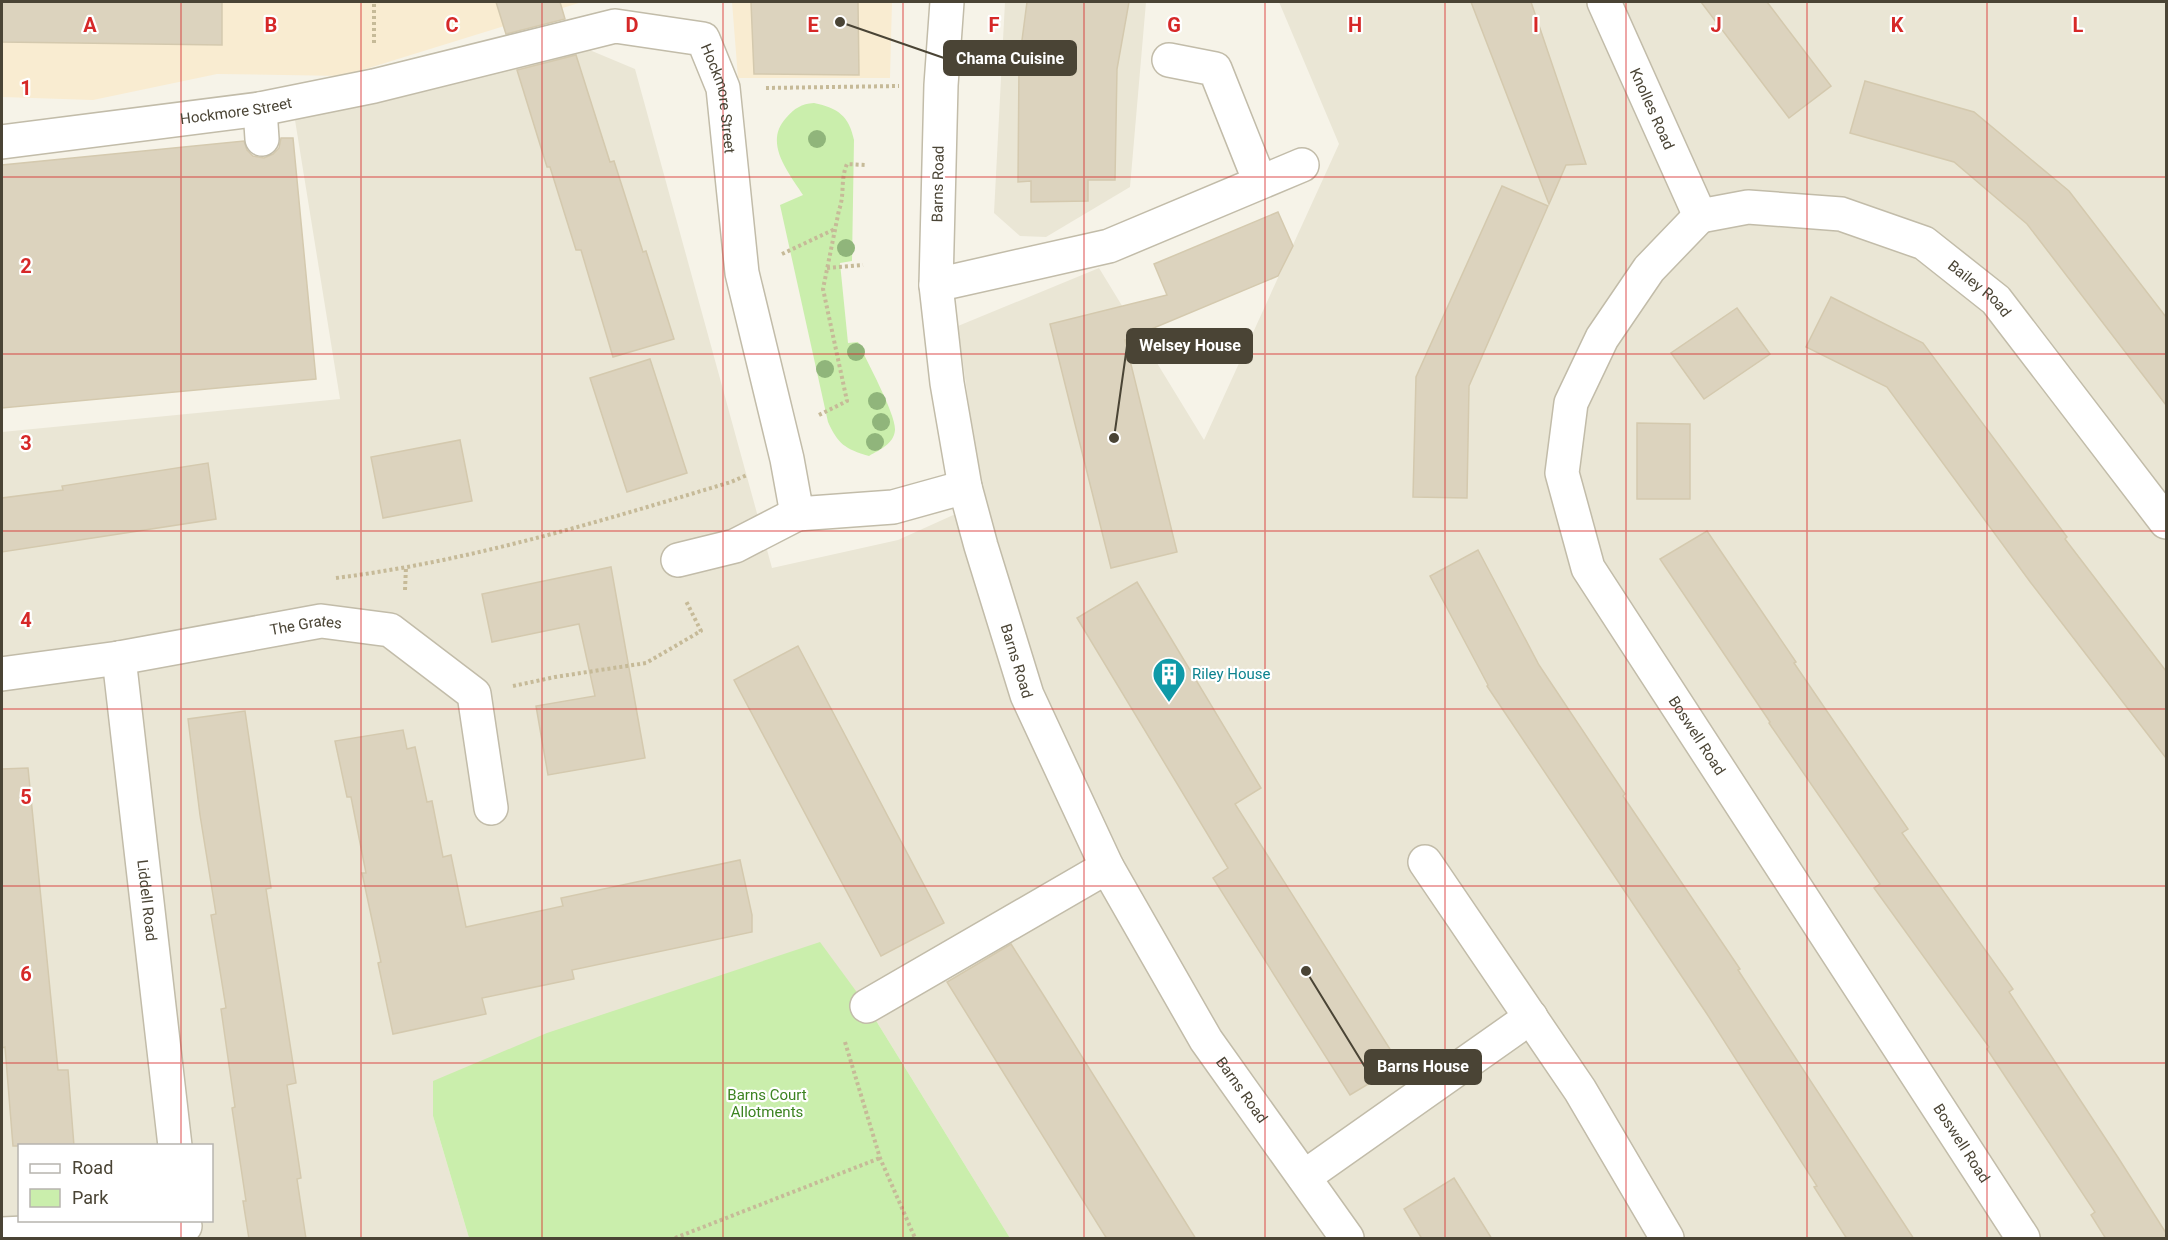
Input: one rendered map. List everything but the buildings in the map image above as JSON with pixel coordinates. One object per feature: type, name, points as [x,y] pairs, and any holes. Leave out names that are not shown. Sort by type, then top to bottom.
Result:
[{"type":"street","name":"Barns Road","points":[[947,2],[941,85],[936,285],[946,383],[965,487],[1027,694],[1107,867],[1206,1040],[1347,1239]]},
{"type":"street","name":"Knolles Road","points":[[1604,2],[1700,216]]},
{"type":"street","name":"Hockmore Street","points":[[2,142],[261,124],[374,86],[615,26],[703,39],[723,88],[742,273],[781,435],[797,514]]},
{"type":"street","points":[[1169,60],[1215,69],[1260,182]]},
{"type":"street","points":[[936,285],[1108,246],[1302,165]]},
{"type":"street","name":"Bailey Road","points":[[1700,216],[1748,207],[1841,214],[1924,243],[1996,300],[2166,522]]},
{"type":"street","name":"Boswell Road","points":[[1700,216],[1649,269],[1602,338],[1572,403],[1562,473],[1588,568],[2023,1239]]},
{"type":"street","points":[[678,560],[735,546],[797,514],[893,507],[965,487]]},
{"type":"street","name":"The Grates","points":[[2,674],[119,657],[321,621],[390,630],[474,694]]},
{"type":"street","name":"Liddell Road","points":[[119,657],[175,1144]]},
{"type":"street","points":[[474,694],[490,808]]},
{"type":"street","points":[[1425,862],[1580,1090],[1667,1239]]},
{"type":"street","points":[[867,1006],[1107,867]]},
{"type":"street","points":[[1304,1177],[1531,1017]]},
{"type":"street","points":[[2,1234],[185,1228]]},
{"type":"path","points":[[723,88],[941,85]]},
{"type":"path","points":[[781,435],[848,401],[823,289],[843,198],[842,176],[847,165],[865,165]]},
{"type":"path","points":[[742,273],[835,228]]},
{"type":"path","points":[[827,268],[863,265]]},
{"type":"path","points":[[347,577],[406,567],[562,533],[731,483]]},
{"type":"path","points":[[474,694],[555,677],[646,663],[701,631],[684,596],[678,560]]},
{"type":"path","points":[[867,1006],[844,1038],[880,1158],[915,1239]]},
{"type":"path","points":[[675,1239],[880,1158]]},
{"type":"shaded area","points":[[2,2],[582,2],[343,76],[217,74],[93,100],[2,97]]},
{"type":"shaded area","points":[[732,2],[892,2],[890,78],[738,78]]},
{"type":"shaded area","points":[[1005,2],[1146,2],[1130,187],[1046,237],[1020,236],[994,213]]},
{"type":"shaded area","points":[[1279,2],[2166,2],[2166,1238],[1010,1238],[867,1006],[433,1116],[469,1238],[2,1238],[2,432],[340,399],[295,120],[580,46],[635,69],[772,568],[898,540],[982,502],[958,326],[1099,268],[1204,440],[1339,144]]},
{"type":"green space","points":[[814,103],[841,114],[849,125],[854,140],[852,261],[840,263],[848,343],[858,342],[886,400],[895,430],[889,443],[869,456],[843,445],[828,422],[780,205],[803,195],[781,158],[777,137],[780,128],[795,109]]},
{"type":"green space","name":"Barns Court Allotments","points":[[820,942],[867,1006],[1010,1238],[469,1238],[433,1116],[433,1081],[547,1033]]},
{"type":"place","name":"Chama Cuisine","points":[[840,22]]},
{"type":"place","name":"Welsey House","points":[[1114,438]]},
{"type":"place","name":"Riley House","points":[[1169,703]]},
{"type":"place","name":"Barns House","points":[[1306,971]]}]
